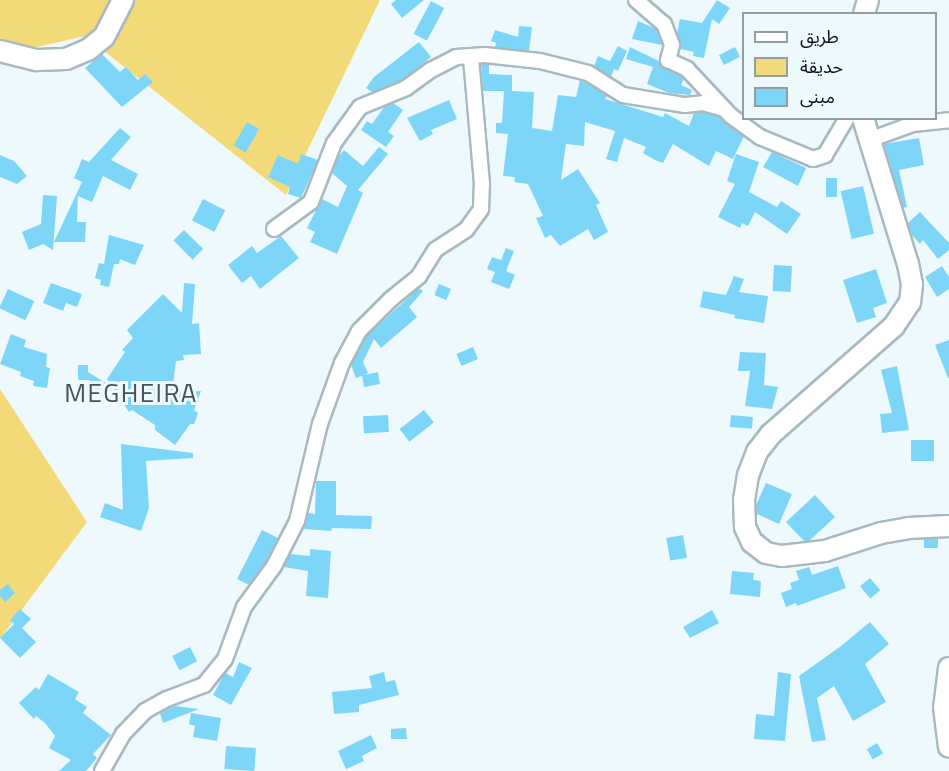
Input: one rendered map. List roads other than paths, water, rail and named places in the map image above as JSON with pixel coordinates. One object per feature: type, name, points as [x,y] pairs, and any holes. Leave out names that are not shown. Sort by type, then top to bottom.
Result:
[{"type":"main road","points":[[0,51],[37,60],[66,59],[89,49],[104,37],[123,0]]},
{"type":"main road","points":[[864,120],[908,264],[912,284],[909,302],[894,326],[771,434],[757,452],[748,475],[744,499],[745,527],[752,542],[766,553],[782,556],[825,551],[899,530],[949,526]]},
{"type":"main road","points":[[949,668],[944,707],[949,747]]},
{"type":"street","points":[[636,0],[664,24],[672,45],[668,60],[687,69],[724,109],[760,137],[813,159],[825,155],[846,120]]},
{"type":"street","points":[[274,229],[311,202],[334,143],[360,107],[406,88],[431,70],[456,57],[484,55],[540,61],[588,73],[623,95],[685,105],[703,103],[724,109]]},
{"type":"street","points":[[102,771],[123,735],[145,711],[167,699],[204,685],[225,659],[244,607],[274,566],[297,520],[320,424],[342,363],[360,331],[391,299],[419,276],[435,250],[466,230],[481,209],[482,184],[471,57]]},
{"type":"street","points":[[869,140],[913,124],[949,120]]},
{"type":"district","name":"MEGHEIRA","points":[[131,393]]}]
